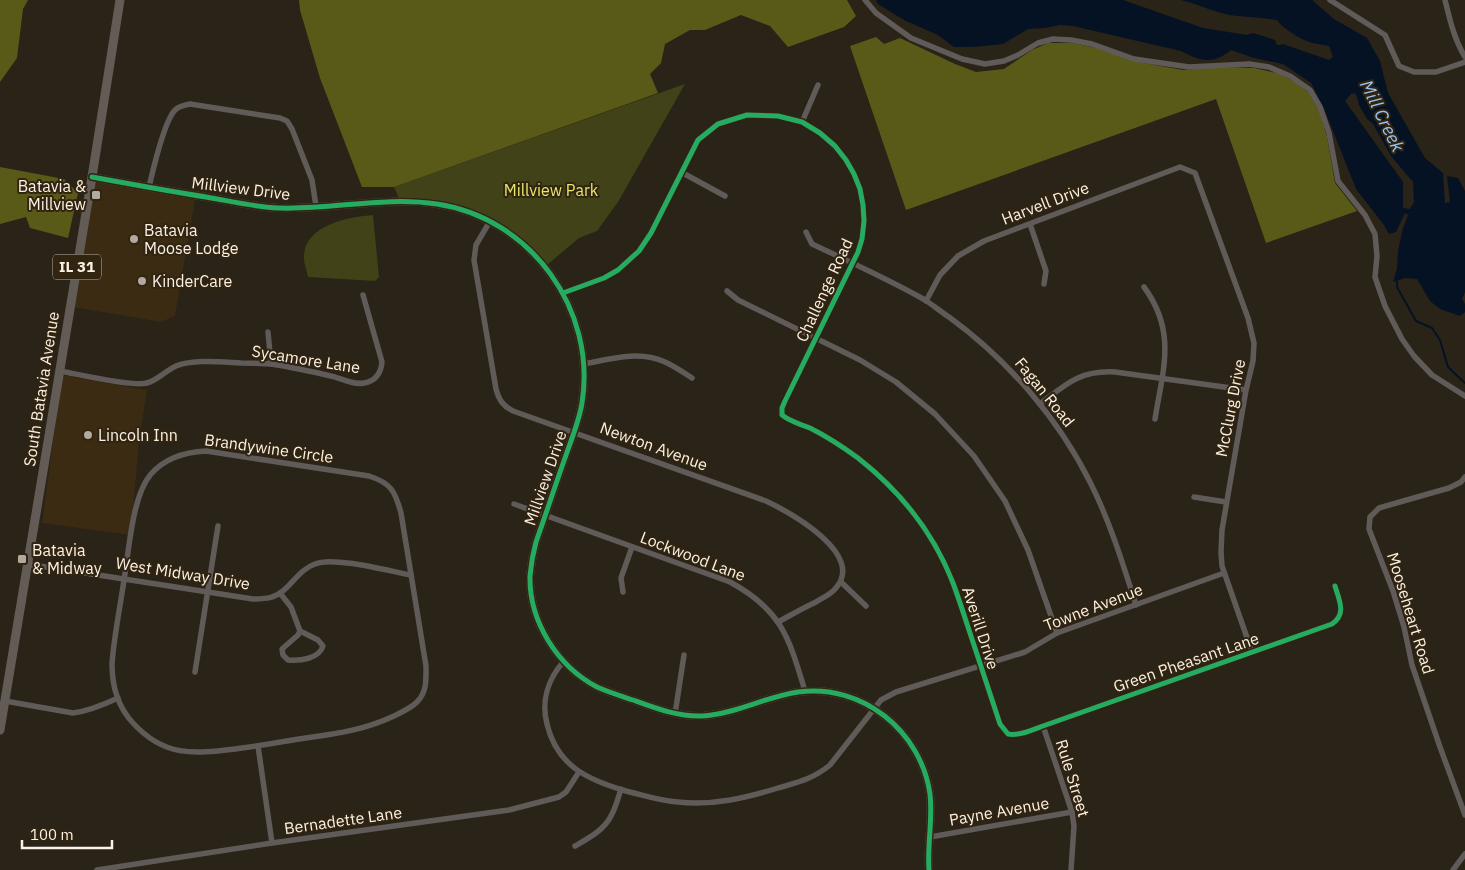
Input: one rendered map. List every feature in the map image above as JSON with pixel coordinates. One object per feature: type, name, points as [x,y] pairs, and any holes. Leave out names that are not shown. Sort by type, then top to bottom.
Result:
[{"type":"main road","name":"South Batavia Avenue","points":[[0,730],[120,0]]},
{"type":"street","points":[[865,0],[876,14],[911,38],[962,59],[985,64],[1004,61],[1038,43],[1053,39],[1092,44],[1134,59],[1189,67],[1248,64],[1269,67],[1290,76],[1310,90],[1320,107],[1329,133],[1338,181],[1365,215],[1375,234],[1377,256],[1375,277],[1385,306],[1402,339],[1414,356],[1432,374],[1465,396]]},
{"type":"street","points":[[1330,0],[1385,35],[1399,66],[1414,72],[1436,72],[1465,62]]},
{"type":"street","points":[[1445,0],[1451,25],[1459,47],[1465,56]]},
{"type":"street","points":[[802,122],[818,85]]},
{"type":"street","points":[[149,187],[170,116],[178,107],[190,104],[280,118],[287,121],[312,180],[316,206]]},
{"type":"street","name":"Challenge Road","points":[[563,293],[604,278],[618,270],[639,252],[698,140],[718,124],[747,115],[778,116],[802,122],[820,133],[835,146],[846,160],[860,189],[864,221],[862,240],[853,264],[782,408],[782,415],[788,420]]},
{"type":"street","name":"Harvell Drive","points":[[926,300],[940,275],[958,256],[984,241],[1180,167],[1195,173]]},
{"type":"street","points":[[681,172],[725,196]]},
{"type":"street","name":"McClurg Drive","points":[[1195,173],[1251,325],[1254,352],[1226,502],[1221,552],[1224,573],[1252,652]]},
{"type":"street","name":"Millview Drive","points":[[92,177],[264,207],[298,208],[369,202],[424,202],[466,211],[490,221],[508,232],[532,252],[554,278],[563,293],[578,328],[584,364],[582,404],[536,542],[532,561],[531,590],[535,609],[541,627],[551,646],[564,662],[596,686],[675,714],[703,716],[718,714],[805,691],[833,692],[874,708],[907,738],[919,758],[924,772],[930,795],[929,870]]},
{"type":"street","name":"Newton Avenue","points":[[490,221],[476,245],[474,260],[498,396],[506,407],[766,501],[783,509],[817,533],[836,552],[841,559],[843,567],[841,582]]},
{"type":"street","points":[[1030,224],[1046,271],[1044,284]]},
{"type":"street","name":"Fagan Road","points":[[806,232],[812,244],[926,300],[968,331],[1001,362],[1040,404],[1066,441],[1091,484],[1114,540],[1136,605]]},
{"type":"street","points":[[1144,287],[1155,302],[1165,335],[1166,348],[1155,418]]},
{"type":"street","points":[[727,292],[738,300],[860,360],[896,382],[935,414],[974,456],[1005,501],[1028,550],[1057,633]]},
{"type":"street","name":"Sycamore Lane","points":[[60,371],[145,384],[157,379],[177,366],[189,363],[271,364],[310,371],[358,384],[366,383],[378,376],[382,368],[382,362],[363,295]]},
{"type":"street","points":[[268,332],[271,364]]},
{"type":"street","points":[[584,364],[628,356],[642,356],[664,361],[692,378]]},
{"type":"street","points":[[1040,404],[1069,382],[1094,372],[1115,372],[1246,390]]},
{"type":"street","name":"Averill Drive","points":[[788,420],[809,428],[857,457],[882,479],[912,512],[928,534],[953,583],[1000,724],[1008,734]]},
{"type":"street","name":"Brandywine Circle","points":[[206,451],[369,476],[382,480],[392,489],[401,513],[411,575],[426,666],[426,682],[421,698],[400,713],[358,730],[258,746],[192,753],[166,747],[140,731],[130,719],[118,698],[113,682],[112,664],[138,498],[150,475],[159,466],[175,457],[190,452],[206,451]]},
{"type":"street","name":"Mooseheart Road","points":[[1465,477],[1461,482],[1449,488],[1379,508],[1370,517],[1369,529],[1393,591],[1409,644],[1412,665],[1465,815]]},
{"type":"street","points":[[1194,497],[1226,502]]},
{"type":"street","name":"Lockwood Lane","points":[[514,504],[730,582],[757,598],[778,622],[793,650],[805,691]]},
{"type":"street","points":[[195,672],[218,526]]},
{"type":"street","points":[[623,592],[622,578],[632,547]]},
{"type":"street","points":[[300,631],[298,636],[282,649],[283,655],[288,660],[313,656],[320,653],[323,648],[318,640],[300,631],[291,607],[280,593],[305,569],[322,561],[336,561],[411,575]]},
{"type":"street","name":"West Midway Drive","points":[[28,564],[252,599],[273,597],[280,593]]},
{"type":"street","name":"Towne Avenue","points":[[564,662],[552,677],[548,686],[545,696],[545,717],[556,749],[579,772],[621,789],[679,803],[739,799],[810,778],[820,773],[830,765],[881,700],[896,692],[1025,652],[1035,648],[1042,641],[1057,633],[1224,573]]},
{"type":"street","points":[[778,622],[826,596],[835,590],[841,582],[866,606]]},
{"type":"street","name":"Green Pheasant Lane","points":[[1008,734],[1018,734],[1043,726],[1332,624],[1339,617],[1341,610],[1335,586]]},
{"type":"street","points":[[675,714],[684,655]]},
{"type":"street","points":[[5,700],[73,713],[93,709],[118,698]]},
{"type":"street","name":"Rule Street","points":[[1043,726],[1072,812],[1074,826],[1072,869]]},
{"type":"street","points":[[258,746],[272,843]]},
{"type":"street","name":"Bernadette Lane","points":[[97,870],[509,810],[560,797],[566,792],[579,772]]},
{"type":"street","points":[[575,846],[606,824],[612,815],[621,789]]},
{"type":"street","name":"Payne Avenue","points":[[930,837],[1072,812]]},
{"type":"street","points":[[1453,870],[1465,854]]},
{"type":"shaded area","points":[[0,0],[28,0],[23,9],[17,58],[0,82]]},
{"type":"shaded area","points":[[299,0],[847,0],[856,16],[844,27],[788,47],[770,26],[741,15],[705,30],[690,30],[665,44],[661,63],[650,74],[658,93],[394,187],[362,187],[320,78],[300,10]]},
{"type":"shaded area","points":[[876,37],[884,44],[900,38],[976,72],[1004,69],[1032,50],[1048,43],[1072,43],[1097,48],[1138,62],[1183,70],[1224,67],[1254,68],[1281,74],[1309,93],[1319,111],[1327,137],[1335,183],[1357,211],[1266,243],[1216,99],[906,210],[850,46]]},
{"type":"shaded area","points":[[0,167],[64,179],[78,193],[68,238],[30,228],[26,217],[0,224]]},
{"type":"shaded area","points":[[95,181],[195,200],[175,316],[161,322],[72,307]]},
{"type":"shaded area","points":[[62,375],[147,390],[139,442],[131,535],[42,523]]},
{"type":"green space","name":"Millview Park","points":[[685,84],[618,202],[597,231],[579,238],[547,265],[513,233],[490,217],[458,206],[399,198],[394,187]]},
{"type":"green space","points":[[373,215],[379,277],[375,281],[308,277],[304,263],[306,247],[319,230],[340,221]]},
{"type":"water","points":[[876,0],[1123,0],[1203,28],[1247,35],[1253,33],[1275,40],[1277,45],[1283,44],[1329,60],[1333,57],[1329,46],[1304,40],[1277,20],[1231,15],[1181,0],[1312,0],[1334,19],[1367,38],[1380,61],[1388,93],[1425,158],[1443,173],[1445,203],[1450,202],[1447,176],[1458,178],[1465,191],[1465,292],[1462,299],[1465,304],[1465,312],[1460,316],[1440,309],[1430,301],[1417,279],[1405,278],[1393,282],[1397,268],[1402,231],[1408,215],[1405,213],[1396,232],[1389,234],[1356,189],[1324,108],[1311,83],[1283,64],[1254,58],[1231,50],[1212,60],[1200,59],[1181,51],[1073,26],[1060,25],[1028,29],[1003,44],[954,47],[938,35],[904,20],[878,4]],"holes":[[[1352,93],[1356,94],[1359,105],[1367,119],[1373,124],[1391,156],[1413,182],[1414,202],[1410,209],[1403,208],[1403,182],[1345,101]]]},
{"type":"waterway","name":"Mill Creek","points":[[1397,279],[1397,287],[1416,321],[1432,328],[1440,340],[1448,367],[1465,383]]},
{"type":"cycle path","points":[[563,293],[604,278],[618,270],[639,251],[651,233],[698,140],[718,124],[747,115],[778,116],[802,122],[820,133],[835,146],[846,160],[860,189],[864,221],[862,239],[858,252],[785,401],[782,415],[810,428],[858,458],[888,485],[914,514],[936,547],[953,583],[1000,724],[1008,734],[1030,731],[1332,624],[1337,620],[1341,611],[1335,586]]},
{"type":"cycle path","points":[[92,177],[242,204],[279,208],[377,202],[437,204],[471,213],[501,228],[528,249],[550,274],[567,303],[579,335],[584,368],[582,403],[579,417],[536,542],[531,567],[531,593],[534,609],[548,640],[558,655],[570,667],[597,687],[675,713],[693,716],[714,715],[798,692],[822,691],[844,695],[866,704],[885,716],[901,732],[915,750],[924,771],[931,804],[929,870]]},
{"type":"place","name":"Batavia & Millview","points":[[96,195]]},
{"type":"place","name":"Batavia Moose Lodge","points":[[134,239]]},
{"type":"place","name":"KinderCare","points":[[142,281]]},
{"type":"place","name":"Lincoln Inn","points":[[88,435]]},
{"type":"place","name":"Batavia & Midway","points":[[22,559]]}]
